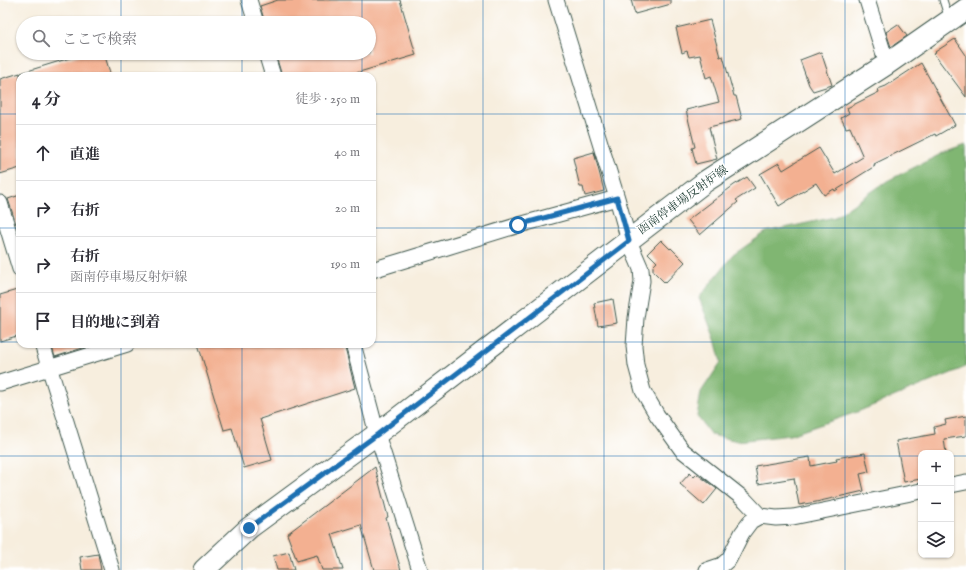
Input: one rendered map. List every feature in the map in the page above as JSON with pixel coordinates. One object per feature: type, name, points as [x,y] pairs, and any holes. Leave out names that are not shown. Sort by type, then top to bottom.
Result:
[{"type":"main road","name":"函南停車場反射炉線","points":[[204,570],[249,528],[378,434],[706,181],[887,64],[966,9]]},
{"type":"street","points":[[250,0],[254,16]]},
{"type":"street","points":[[556,0],[617,198],[637,234],[642,276],[634,346],[636,365],[643,390],[657,415],[682,450],[745,500],[760,516]]},
{"type":"street","points":[[867,0],[887,64]]},
{"type":"street","points":[[268,60],[272,72]]},
{"type":"street","points":[[376,269],[518,225],[617,198]]},
{"type":"street","points":[[0,203],[16,256]]},
{"type":"street","points":[[43,348],[112,570]]},
{"type":"street","points":[[0,383],[114,348]]},
{"type":"street","points":[[353,348],[420,570]]},
{"type":"street","points":[[954,484],[966,482]]},
{"type":"street","points":[[707,570],[722,565],[729,559],[742,533],[751,521],[760,516],[776,518],[793,517],[918,492]]},
{"type":"lane","points":[[943,0],[949,21]]},
{"type":"green space","points":[[966,145],[966,367],[857,412],[790,435],[738,441],[711,435],[697,416],[701,392],[721,362],[715,339],[699,298],[733,255],[766,232],[835,217],[887,181],[943,153]]},
{"type":"building","points":[[278,0],[400,0],[416,55],[359,72],[281,72],[277,60],[376,60],[376,16],[263,16],[260,6]]},
{"type":"building","points":[[631,0],[671,0],[671,4],[635,14]]},
{"type":"building","points":[[710,20],[720,57],[723,56],[742,119],[709,127],[717,159],[696,164],[692,148],[695,147],[686,110],[719,102],[711,76],[706,78],[700,55],[689,57],[687,51],[682,53],[676,28]]},
{"type":"building","points":[[898,24],[907,36],[891,47],[886,32]]},
{"type":"building","points":[[955,39],[966,55],[966,97],[934,54]]},
{"type":"building","points":[[821,52],[832,85],[813,91],[809,85],[800,60]]},
{"type":"building","points":[[63,60],[106,60],[110,72],[24,72]]},
{"type":"building","points":[[921,63],[955,125],[936,136],[935,134],[874,164],[875,166],[835,191],[834,189],[824,195],[816,183],[779,206],[760,174],[779,163],[783,170],[819,148],[835,174],[863,157],[850,127],[846,128],[841,118],[849,113],[847,108],[879,92],[878,89],[886,86]]},
{"type":"building","points":[[16,74],[16,169],[0,174],[0,79]]},
{"type":"building","points":[[594,152],[604,191],[585,196],[583,187],[580,187],[573,158]]},
{"type":"building","points":[[747,177],[755,188],[736,200],[738,202],[700,235],[688,220]]},
{"type":"building","points":[[16,196],[16,224],[8,199]]},
{"type":"building","points":[[661,240],[685,262],[665,283],[653,271],[653,266],[657,262],[648,253]]},
{"type":"building","points":[[16,290],[16,336],[0,341],[0,295]]},
{"type":"building","points":[[613,299],[617,323],[598,326],[594,303]]},
{"type":"building","points":[[52,348],[83,348],[55,357]]},
{"type":"building","points":[[199,348],[345,348],[355,388],[260,419],[272,460],[244,468],[232,428],[224,430]]},
{"type":"building","points":[[966,416],[966,436],[944,439],[946,450],[918,450],[918,480],[904,482],[896,441],[935,434],[934,427],[946,424],[945,420]]},
{"type":"building","points":[[865,453],[869,472],[860,474],[864,491],[799,505],[794,478],[758,484],[755,466],[810,457],[811,466],[837,461],[836,458]]},
{"type":"building","points":[[375,467],[388,517],[386,518],[401,570],[374,570],[361,525],[332,534],[343,570],[322,570],[317,555],[297,561],[287,534]]},
{"type":"building","points":[[690,473],[694,477],[697,474],[717,489],[704,505],[680,484]]},
{"type":"building","points":[[289,552],[294,570],[277,570],[273,556]]},
{"type":"building","points":[[98,554],[101,570],[82,570],[80,557]]},
{"type":"route","points":[[249,528],[378,434],[629,241],[617,198],[518,225]]}]
